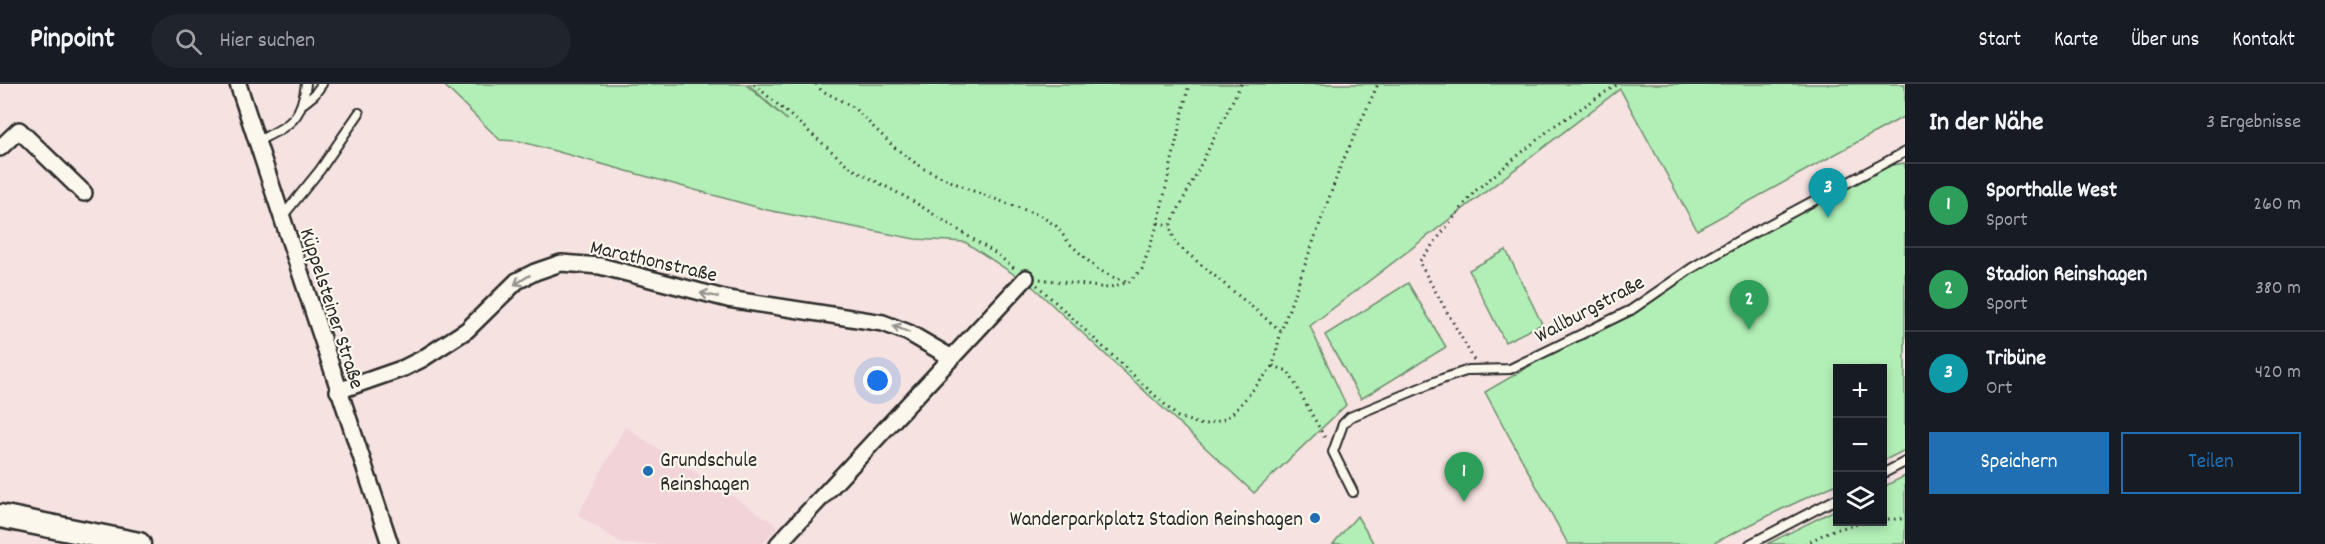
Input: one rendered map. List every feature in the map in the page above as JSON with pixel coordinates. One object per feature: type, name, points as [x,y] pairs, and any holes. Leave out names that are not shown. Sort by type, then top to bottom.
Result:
[{"type":"main road","points":[[0,516],[139,544]]},
{"type":"street","name":"Küppelsteiner Straße","points":[[238,84],[390,544]]},
{"type":"street","points":[[0,148],[19,130],[84,193]]},
{"type":"street","name":"Marathonstraße","points":[[338,391],[404,368],[430,354],[467,330],[517,281],[561,263],[600,266],[728,299],[883,323],[909,333],[952,358]]},
{"type":"street","points":[[784,543],[1026,278]]},
{"type":"lane","points":[[256,142],[286,126],[297,116],[304,103],[306,84]]},
{"type":"lane","points":[[304,103],[322,84]]},
{"type":"lane","points":[[281,219],[320,170],[359,113]]},
{"type":"lane","name":"Wallburgstraße","points":[[1333,452],[1342,424],[1350,417],[1442,378],[1469,370],[1510,369],[1630,310],[1692,268],[1740,240],[1905,152]]},
{"type":"lane","points":[[1333,452],[1353,492]]},
{"type":"lane","points":[[1886,472],[1905,462]]},
{"type":"lane","points":[[1750,544],[1833,501]]},
{"type":"path","points":[[754,84],[851,168],[889,187],[998,255],[1039,287],[1178,417],[1189,423],[1202,425],[1225,420],[1273,366],[1281,331],[1341,165],[1378,84]]},
{"type":"path","points":[[816,84],[821,90],[853,107],[894,147],[922,168],[968,189],[1041,216],[1056,226],[1069,243],[1097,269],[1113,278],[1129,282]]},
{"type":"path","points":[[1026,278],[1107,288],[1129,282],[1142,269],[1158,223],[1189,84]]},
{"type":"path","points":[[1240,84],[1170,226],[1175,243],[1281,331]]},
{"type":"path","points":[[1479,369],[1419,262],[1474,191],[1554,126],[1618,84]]},
{"type":"path","points":[[1158,223],[1170,226]]},
{"type":"path","points":[[1273,366],[1288,371],[1333,452]]},
{"type":"path","points":[[1887,519],[1905,519]]},
{"type":"path","points":[[1805,544],[1830,531],[1850,526]]},
{"type":"shaded area","name":"Grundschule Reinshagen","points":[[625,427],[778,526],[762,544],[623,544],[578,515]]},
{"type":"green space","points":[[443,84],[745,84],[787,120],[748,84],[1905,84],[1905,116],[1697,230],[1620,89],[1310,326],[1346,405],[1254,493],[1033,287],[965,242],[915,239],[767,210],[519,141],[500,140]]},
{"type":"green space","points":[[1905,163],[1905,450],[1887,459],[1887,364],[1833,364],[1833,486],[1712,544],[1568,544],[1485,392],[1748,239],[1886,166]]},
{"type":"green space","points":[[1506,250],[1542,324],[1505,342],[1469,270]]},
{"type":"green space","points":[[1408,283],[1446,347],[1361,399],[1325,335]]},
{"type":"green space","points":[[1905,476],[1905,544],[1767,544],[1833,511],[1833,526],[1887,526],[1887,485]]},
{"type":"green space","points":[[1357,516],[1374,544],[1333,544]]},
{"type":"place","name":"Tribüne","points":[[1828,218]]},
{"type":"place","name":"Stadion Reinshagen","points":[[1749,330]]},
{"type":"place","name":"Grundschule Reinshagen","points":[[648,471]]},
{"type":"place","name":"Sporthalle West","points":[[1464,502]]},
{"type":"place","name":"Wanderparkplatz Stadion Reinshagen","points":[[1315,518]]}]
